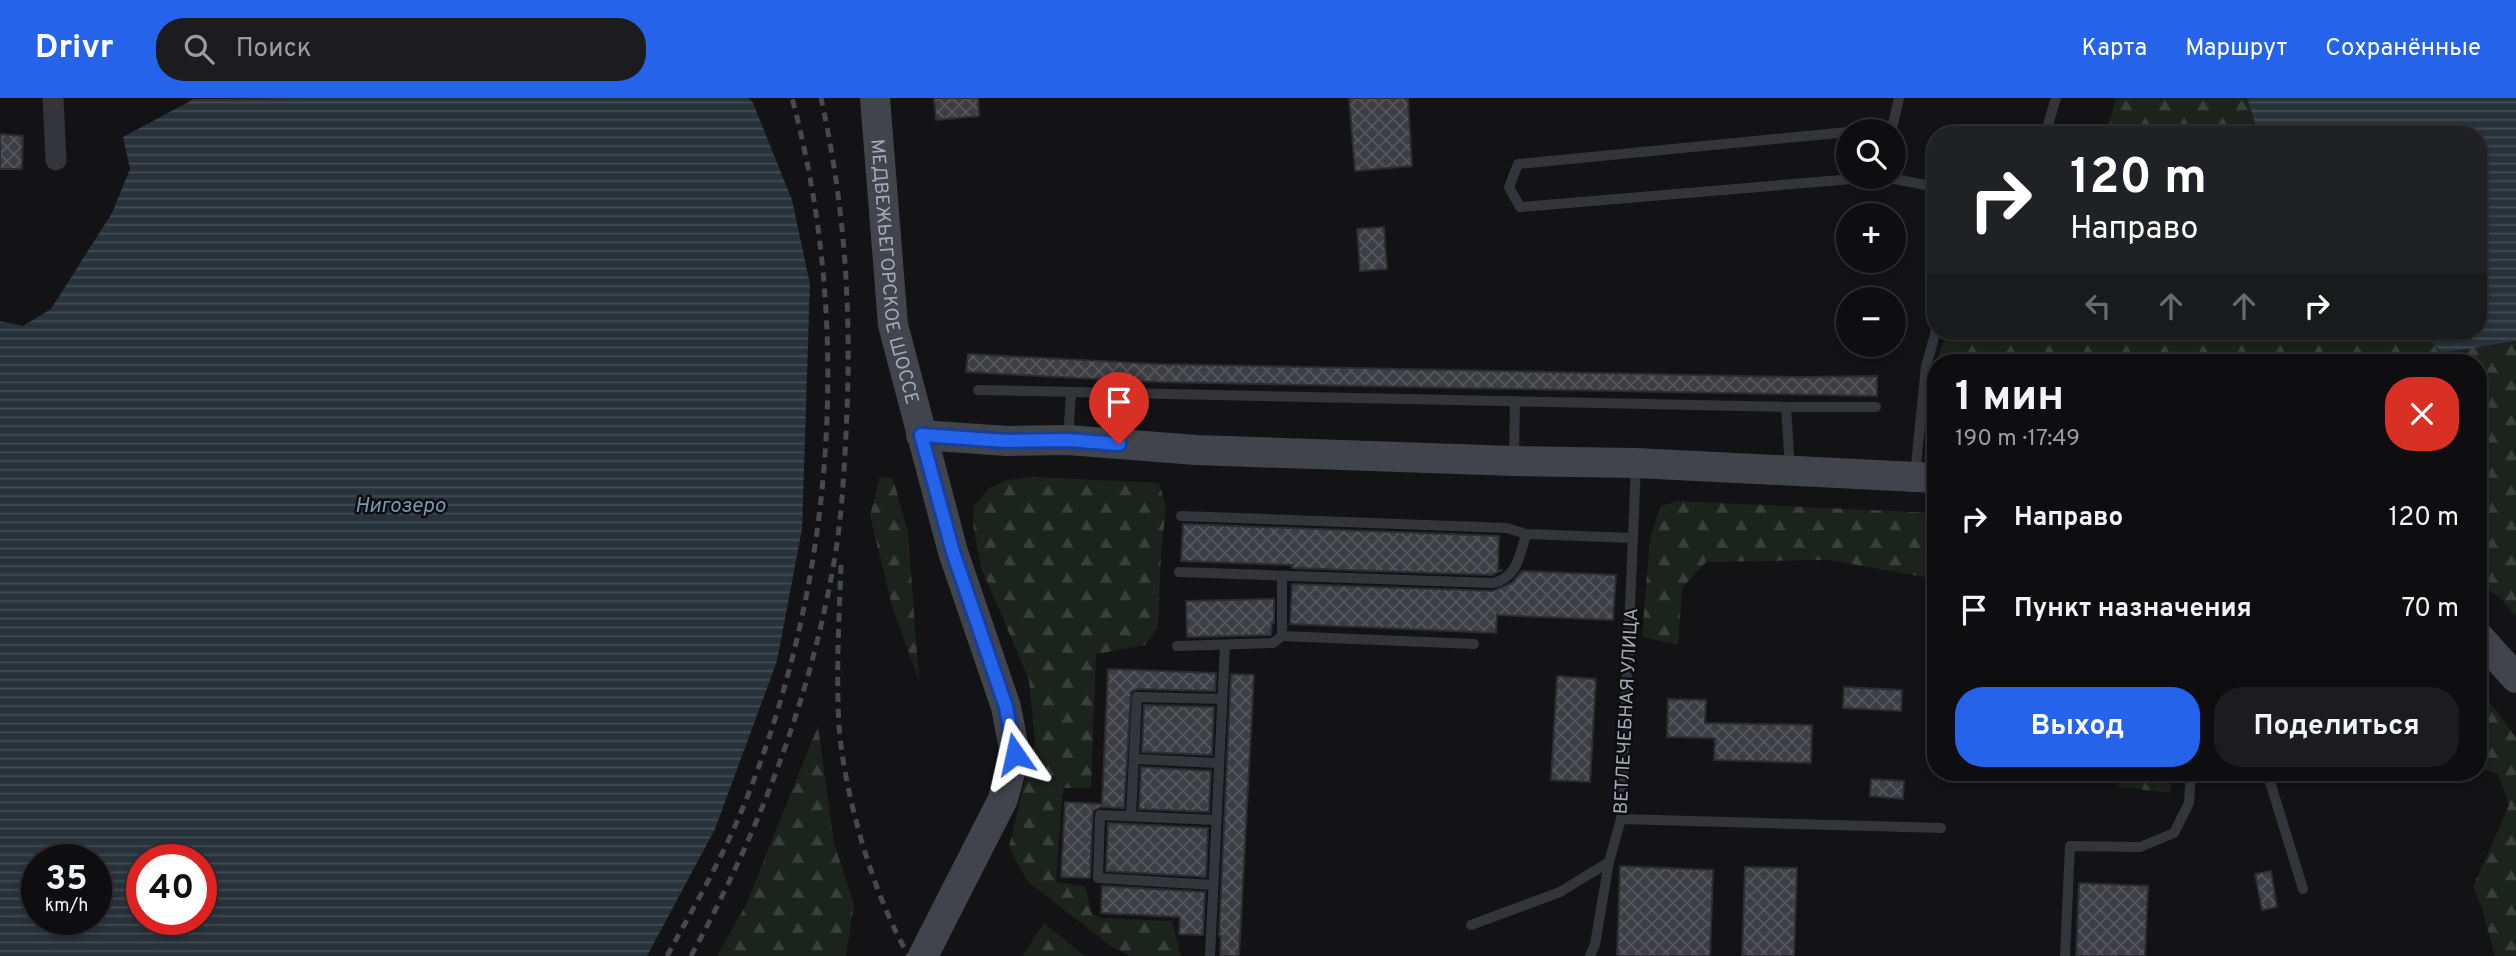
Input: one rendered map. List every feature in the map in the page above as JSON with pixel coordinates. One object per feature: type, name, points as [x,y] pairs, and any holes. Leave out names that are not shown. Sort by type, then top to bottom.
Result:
[{"type":"street","points":[[53,98],[55,160]]},
{"type":"street","name":"МЕДВЕЖЬЕГОРСКОЕ ШОССЕ","points":[[874,98],[893,325],[953,552],[1006,707],[1015,754],[1003,799],[923,956]]},
{"type":"street","points":[[921,435],[1007,441],[1068,440],[1196,450],[1636,463],[1925,478]]},
{"type":"street","points":[[2487,646],[2516,678]]},
{"type":"lane","points":[[1894,119],[1899,98]]},
{"type":"lane","points":[[2048,126],[2056,98]]},
{"type":"lane","points":[[1836,133],[1518,164],[1509,187],[1520,207],[1836,180]]},
{"type":"lane","points":[[1906,181],[1927,185]]},
{"type":"lane","points":[[1925,478],[1927,362]]},
{"type":"lane","points":[[978,390],[1876,407]]},
{"type":"lane","points":[[1068,440],[1071,393]]},
{"type":"lane","points":[[1514,461],[1515,401]]},
{"type":"lane","points":[[1786,407],[1790,471]]},
{"type":"lane","name":"ВЕТЛЕЧЕБНАЯ УЛИЦА","points":[[1590,956],[1595,944],[1609,862],[1621,819],[1636,463]]},
{"type":"lane","points":[[1181,516],[1507,528],[1526,534],[1633,538]]},
{"type":"lane","points":[[1179,572],[1493,583],[1503,581],[1516,567],[1526,534]]},
{"type":"lane","points":[[1282,576],[1282,636]]},
{"type":"lane","points":[[1177,646],[1273,643],[1282,636],[1474,644]]},
{"type":"lane","points":[[1210,956],[1225,645]]},
{"type":"lane","points":[[1131,816],[1137,697],[1222,699]]},
{"type":"lane","points":[[1134,759],[1219,762]]},
{"type":"lane","points":[[2065,956],[2070,846],[2140,847],[2174,833],[2189,803],[2190,781]]},
{"type":"lane","points":[[2270,781],[2303,889]]},
{"type":"lane","points":[[1213,884],[1097,878],[1100,815],[1216,820]]},
{"type":"lane","points":[[1621,819],[1941,828]]},
{"type":"lane","points":[[1471,925],[1560,892],[1609,862]]},
{"type":"green space","points":[[2116,98],[2247,98],[2256,126],[2108,126]]},
{"type":"green space","points":[[1944,340],[2430,340],[2442,353],[2516,341],[2516,616],[2487,589],[2487,354],[1939,354]]},
{"type":"green space","points":[[880,477],[893,478],[908,533],[919,681],[892,606],[870,516]]},
{"type":"green space","points":[[1036,477],[1159,483],[1166,507],[1158,627],[1145,645],[1096,654],[1091,788],[1063,788],[1056,882],[1085,886],[1092,914],[1103,918],[1172,921],[1181,956],[1131,956],[1112,947],[1027,881],[1009,847],[1035,739],[1029,680],[981,567],[973,524],[974,506],[988,489],[1007,480]]},
{"type":"green space","points":[[1676,501],[1927,513],[1927,578],[1829,560],[1706,562],[1682,588],[1678,645],[1642,637],[1650,539],[1660,507]]},
{"type":"green space","points":[[2487,700],[2516,738],[2516,956],[2495,956],[2473,887],[2509,805],[2498,774],[2487,770]]},
{"type":"green space","points":[[818,726],[834,843],[854,904],[846,956],[717,956],[746,905]]},
{"type":"green space","points":[[2116,781],[2171,781],[2170,793],[2120,787]]},
{"type":"green space","points":[[1044,923],[1085,956],[1022,956]]},
{"type":"water","name":"Нигозеро","points":[[749,98],[753,103],[792,200],[810,284],[802,529],[777,661],[715,829],[647,956],[0,956],[0,321],[23,326],[51,309],[112,213],[130,169],[123,137],[194,99]]},
{"type":"water","points":[[2247,98],[2516,98],[2516,341],[2442,353],[2430,340],[2487,340],[2487,126],[2256,126]]},
{"type":"building","points":[[934,98],[978,98],[979,116],[936,120]]},
{"type":"building","points":[[1349,98],[1408,98],[1412,166],[1355,171]]},
{"type":"building","points":[[0,134],[23,136],[22,169],[0,169]]},
{"type":"building","points":[[1384,227],[1387,269],[1360,271],[1357,229]]},
{"type":"building","points":[[968,354],[1158,364],[1797,377],[1877,376],[1877,396],[1156,382],[966,372]]},
{"type":"building","points":[[1183,524],[1499,536],[1498,570],[1502,570],[1492,575],[1181,561]]},
{"type":"building","points":[[1522,571],[1616,575],[1613,620],[1497,615],[1496,633],[1290,624],[1292,584],[1493,591],[1512,583]]},
{"type":"building","points":[[1274,599],[1271,635],[1187,637],[1186,601]]},
{"type":"building","points":[[1108,669],[1216,673],[1215,691],[1137,689],[1131,692],[1124,808],[1100,807],[1093,811],[1090,878],[1061,877],[1065,802],[1102,804]]},
{"type":"building","points":[[1231,674],[1254,675],[1239,956],[1220,956],[1219,936]]},
{"type":"building","points":[[1557,676],[1596,679],[1590,782],[1551,780]]},
{"type":"building","points":[[1844,687],[1902,690],[1901,711],[1843,708]]},
{"type":"building","points":[[1668,699],[1706,700],[1705,723],[1812,725],[1811,763],[1714,760],[1715,738],[1667,737]]},
{"type":"building","points":[[1144,705],[1214,707],[1212,755],[1142,752]]},
{"type":"building","points":[[1141,767],[1211,771],[1209,812],[1139,809]]},
{"type":"building","points":[[1871,779],[1904,781],[1903,799],[1870,796]]},
{"type":"building","points":[[1108,823],[1208,828],[1206,877],[1106,871]]},
{"type":"building","points":[[1620,866],[1713,870],[1710,956],[1617,956]]},
{"type":"building","points":[[1745,867],[1797,868],[1794,956],[1742,956]]},
{"type":"building","points":[[2271,871],[2277,907],[2262,910],[2255,874]]},
{"type":"building","points":[[2079,883],[2148,886],[2145,956],[2076,956]]},
{"type":"building","points":[[1102,886],[1205,892],[1203,935],[1179,934],[1180,917],[1101,913]]},
{"type":"railway","points":[[667,956],[708,882],[744,805],[774,721],[798,634],[815,545],[825,455],[828,365],[823,275],[811,186],[792,98]]},
{"type":"railway","points":[[691,956],[740,860],[781,759],[813,656],[836,550],[848,391],[847,306],[836,182],[821,98]]},
{"type":"railway","points":[[841,565],[838,706],[847,782],[873,876],[909,956]]},
{"type":"route","points":[[1015,754],[1006,707],[953,552],[921,435],[1119,444]]}]
